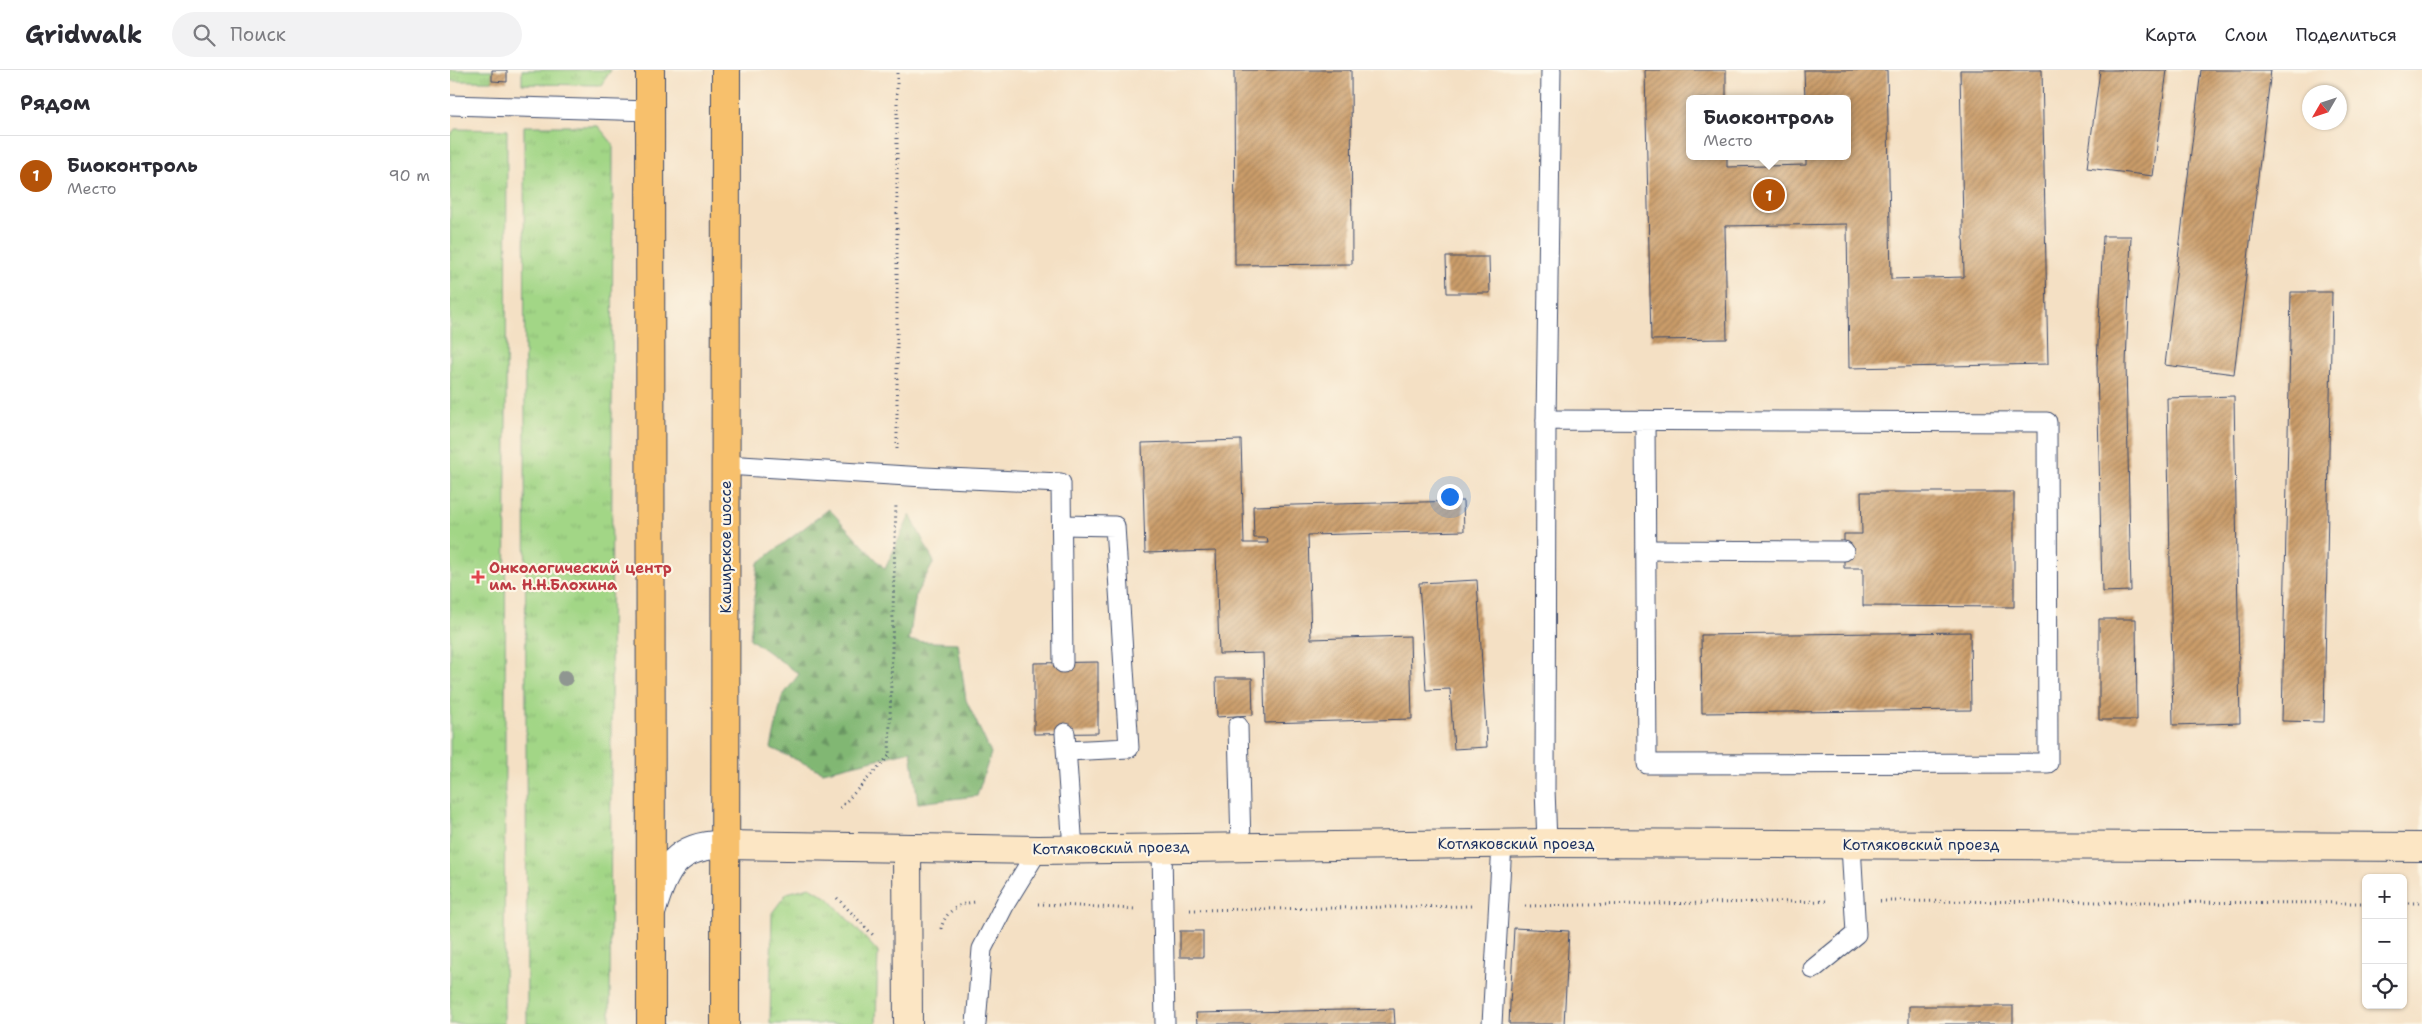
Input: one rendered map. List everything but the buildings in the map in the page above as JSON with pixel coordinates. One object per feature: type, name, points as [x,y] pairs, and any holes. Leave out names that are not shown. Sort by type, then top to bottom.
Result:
[{"type":"main road","points":[[650,70],[651,1024]]},
{"type":"main road","name":"Каширское шоссе","points":[[725,1024],[726,70]]},
{"type":"main road","name":"Котляковский проезд","points":[[726,845],[1038,850],[1547,843],[2422,847]]},
{"type":"main road","points":[[907,848],[908,1024]]},
{"type":"street","name":"Котляковский проезд","points":[[651,914],[660,883],[675,860],[697,846],[708,844],[726,845]]},
{"type":"lane","points":[[1547,843],[1545,789],[1546,420],[1551,70]]},
{"type":"lane","points":[[450,104],[650,111]]},
{"type":"lane","points":[[1546,420],[1646,420],[2047,422],[2048,763],[1647,764],[1646,420]]},
{"type":"lane","points":[[726,464],[924,477],[1061,483],[1063,663]]},
{"type":"lane","points":[[1062,525],[1115,526],[1129,748],[1066,742],[1073,849]]},
{"type":"lane","points":[[1646,550],[1844,551]]},
{"type":"lane","points":[[1238,726],[1240,846]]},
{"type":"lane","points":[[1492,1024],[1502,844]]},
{"type":"lane","points":[[1813,969],[1856,934],[1851,845]]},
{"type":"lane","points":[[1162,848],[1166,1024]]},
{"type":"lane","points":[[976,1024],[982,949],[1006,902],[1038,850]]},
{"type":"path","points":[[940,936],[941,926],[949,912],[964,903],[1006,902],[1163,911],[1854,901],[2362,903]]},
{"type":"path","points":[[2407,903],[2422,903]]},
{"type":"green space","points":[[450,70],[492,70],[492,81],[450,81]]},
{"type":"green space","points":[[522,70],[611,70],[601,85],[522,84]]},
{"type":"green space","points":[[524,126],[598,126],[613,144],[610,1024],[527,1024]]},
{"type":"green space","name":"Онкологический центр им. Н.Н.Блохина","points":[[455,129],[507,130],[504,1024],[450,1024],[450,135]]},
{"type":"green space","points":[[829,509],[885,569],[910,515],[934,562],[916,594],[909,641],[958,643],[966,700],[991,753],[977,796],[918,803],[911,751],[823,772],[771,748],[782,697],[799,674],[750,639],[758,563]]},
{"type":"green space","points":[[810,887],[828,898],[878,952],[876,1024],[770,1024],[772,913],[787,893]]},
{"type":"place","name":"Биоконтроль","points":[[1769,195]]},
{"type":"place","name":"Онкологический центр им. Н.Н.Блохина","points":[[478,577]]}]
